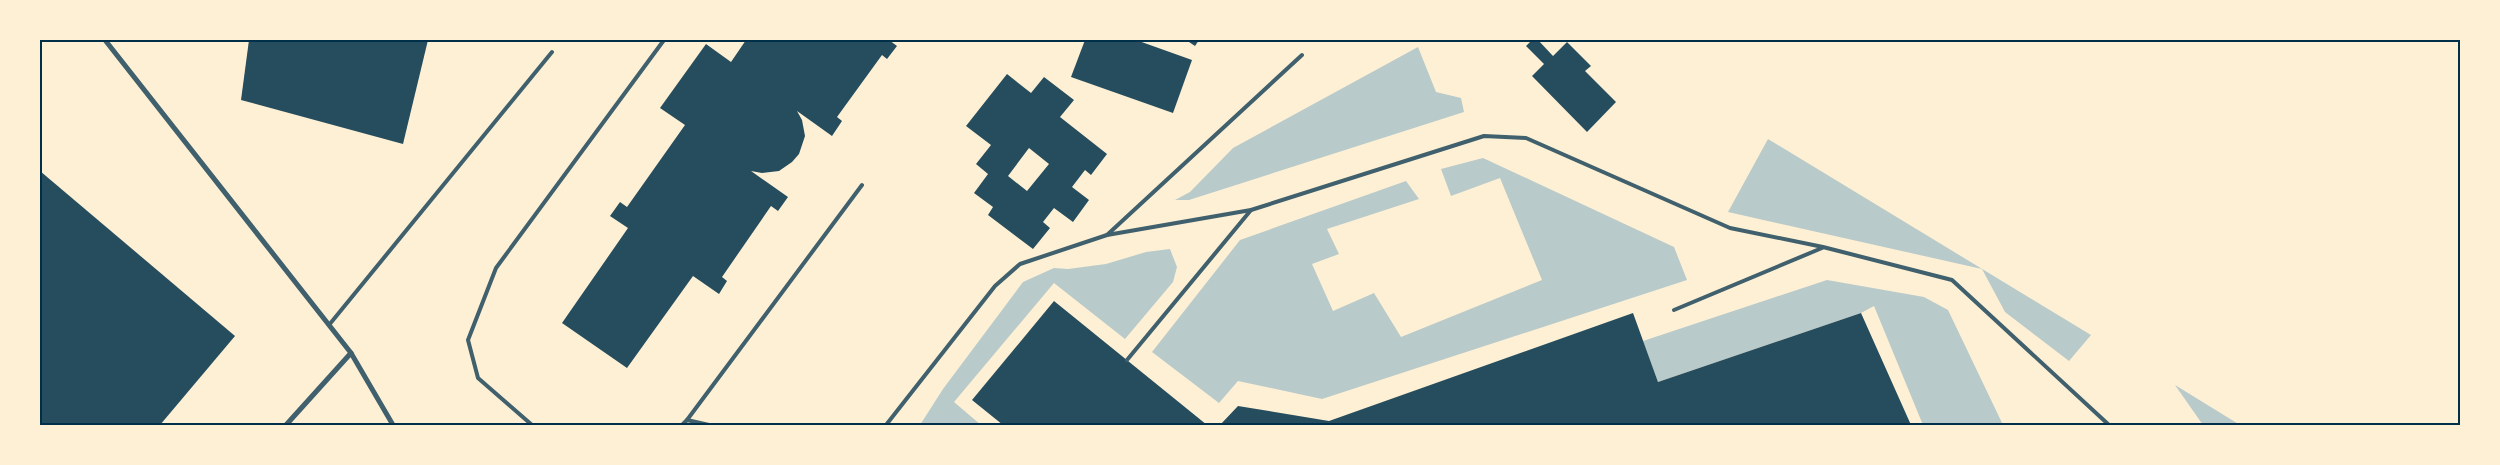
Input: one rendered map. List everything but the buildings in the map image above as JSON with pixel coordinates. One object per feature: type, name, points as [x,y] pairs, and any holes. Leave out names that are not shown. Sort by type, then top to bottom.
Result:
[{"type":"street","points":[[105,40],[351,353],[393,425]]},
{"type":"street","points":[[286,425],[351,353]]},
{"type":"lane","points":[[532,425],[478,378],[468,340],[496,268],[664,40]]},
{"type":"lane","points":[[328,326],[552,52]]},
{"type":"lane","points":[[1107,235],[1302,55]]},
{"type":"lane","points":[[886,425],[995,286],[1020,264],[1107,235],[1251,210],[1484,136],[1526,138],[1730,228],[1822,247],[1952,280],[2110,425]]},
{"type":"lane","points":[[682,425],[688,420],[862,186]]},
{"type":"lane","points":[[1127,360],[1251,210]]},
{"type":"lane","points":[[1674,310],[1822,247]]},
{"type":"lane","points":[[688,420],[709,425]]},
{"type":"shaded area","points":[[1418,47],[1436,92],[1461,98],[1464,112],[1189,200],[1175,200],[1190,192],[1233,148]]},
{"type":"shaded area","points":[[1768,139],[2091,335],[2069,361],[2005,312],[1982,269],[1728,212]]},
{"type":"shaded area","points":[[1483,158],[1674,247],[1687,280],[1322,399],[1238,381],[1219,403],[1152,352],[1240,240],[1406,181],[1419,199],[1327,229],[1339,254],[1312,264],[1333,311],[1374,293],[1401,337],[1542,280],[1500,178],[1451,196],[1441,169]]},
{"type":"shaded area","points":[[1170,249],[1177,267],[1173,282],[1125,339],[1054,283],[954,402],[981,425],[920,425],[943,389],[1023,282],[1054,268],[1068,269],[1106,264],[1146,252]]},
{"type":"shaded area","points":[[1827,280],[1924,297],[1948,310],[2003,425],[1923,425],[1874,306],[1861,313],[1658,382],[1643,341]]},
{"type":"shaded area","points":[[2175,385],[2240,425],[2203,425]]}]
